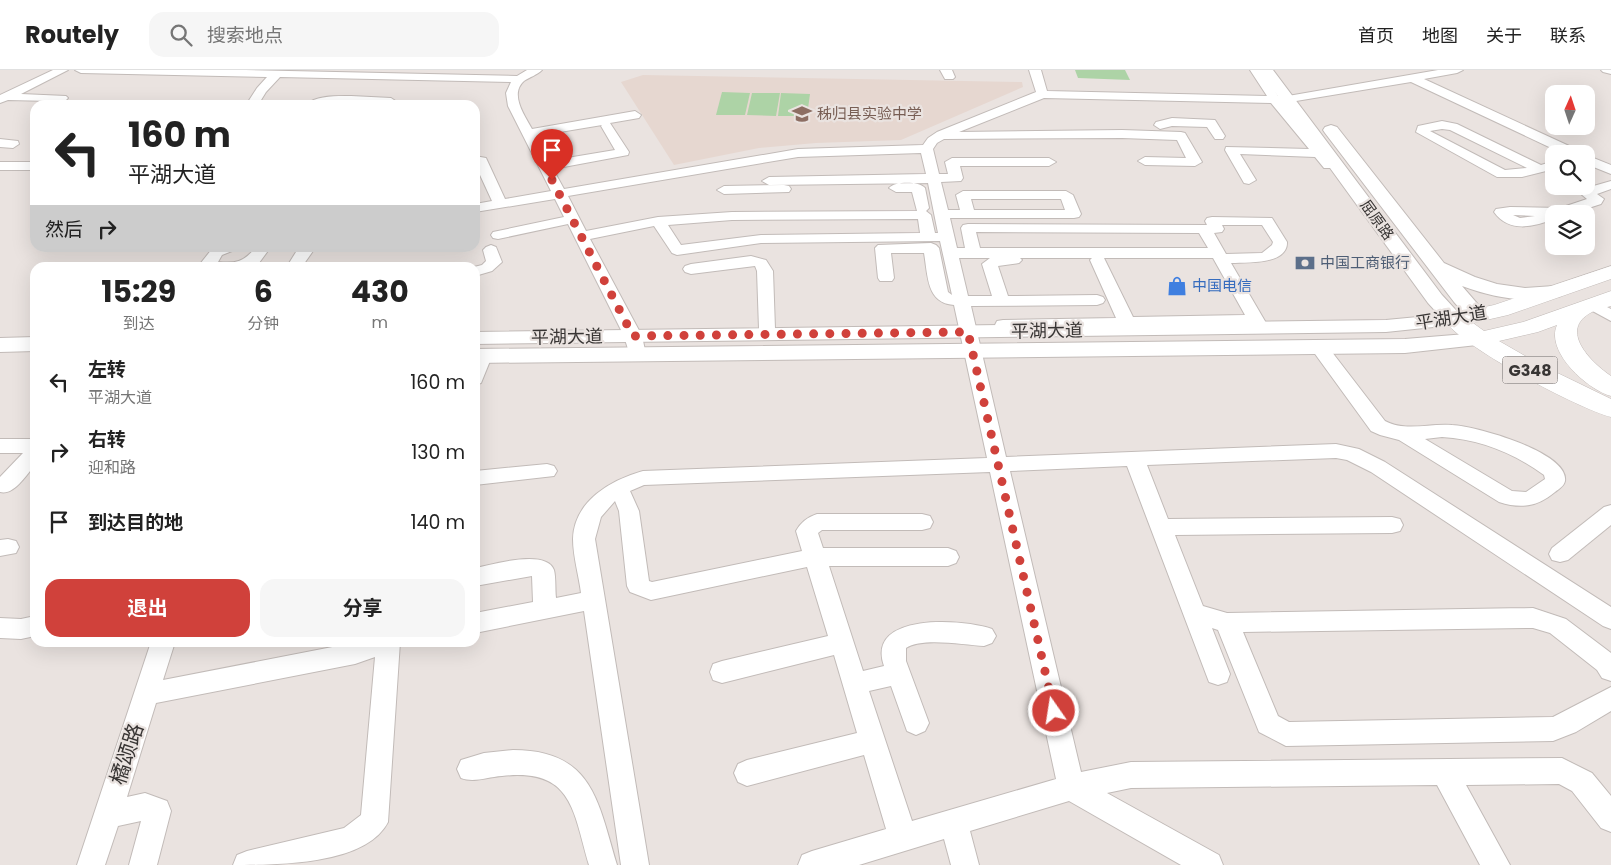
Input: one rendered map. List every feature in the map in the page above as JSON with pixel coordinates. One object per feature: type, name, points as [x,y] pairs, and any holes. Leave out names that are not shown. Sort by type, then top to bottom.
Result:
[{"type":"highway","name":"平湖大道","points":[[1478,328],[1554,292],[1611,272]]},
{"type":"highway","name":"平湖大道","points":[[1478,328],[1599,307]]},
{"type":"highway","points":[[1599,307],[1572,316],[1567,325],[1565,337],[1570,350],[1582,365],[1611,388]]},
{"type":"highway","name":"屈原路","points":[[1478,328],[1529,370],[1611,411]]},
{"type":"highway","name":"屈原路","points":[[1478,328],[1611,392]]},
{"type":"main road","name":"屈原路","points":[[1266,70],[1282,100],[1435,298],[1478,328]]},
{"type":"main road","name":"屈原路","points":[[1285,70],[1461,298],[1478,328]]},
{"type":"main road","points":[[1431,258],[1454,276],[1488,288],[1524,294],[1554,292]]},
{"type":"main road","name":"平湖大道","points":[[480,350],[634,341],[969,336],[1259,324],[1478,328]]},
{"type":"main road","name":"平湖大道","points":[[969,336],[1319,347],[1404,346],[1478,328]]},
{"type":"main road","points":[[0,345],[30,344]]},
{"type":"main road","points":[[0,362],[30,361]]},
{"type":"street","points":[[3,98],[62,70]]},
{"type":"street","points":[[81,70],[519,79]]},
{"type":"street","points":[[536,70],[519,79],[511,91],[511,98],[634,341]]},
{"type":"street","points":[[1035,70],[1042,94]]},
{"type":"street","points":[[1256,70],[1282,100],[1401,265],[1414,269]]},
{"type":"street","points":[[1165,110],[1306,98],[1457,70]]},
{"type":"street","points":[[255,100],[261,90],[277,74]]},
{"type":"street","points":[[337,100],[360,76]]},
{"type":"street","points":[[1412,78],[1556,145]]},
{"type":"street","points":[[934,142],[1042,94],[1165,110],[1211,123],[1218,136]]},
{"type":"street","points":[[3,98],[62,98],[60,100]]},
{"type":"street","points":[[1128,124],[1162,125],[1165,110]]},
{"type":"street","points":[[528,134],[635,115]]},
{"type":"street","points":[[1539,169],[1453,127],[1442,125],[1422,129],[1422,132],[1502,174],[1513,176],[1545,168]]},
{"type":"street","points":[[545,166],[623,152],[606,126]]},
{"type":"street","points":[[480,207],[798,154],[934,142],[958,137],[1122,134],[1181,136],[1195,162],[1145,161]]},
{"type":"street","points":[[934,142],[935,210],[942,242],[962,302],[1071,787],[1209,865]]},
{"type":"street","points":[[1249,180],[1231,150],[1320,153]]},
{"type":"street","points":[[480,161],[501,205]]},
{"type":"street","points":[[769,181],[956,178],[952,162],[1049,162]]},
{"type":"street","points":[[1595,163],[1611,170]]},
{"type":"street","points":[[0,166],[30,166]]},
{"type":"street","points":[[480,181],[489,180]]},
{"type":"street","points":[[1583,205],[1596,201],[1588,192],[1611,185]]},
{"type":"street","points":[[724,190],[918,188],[935,210]]},
{"type":"street","points":[[723,209],[935,210],[968,214],[1074,214],[1066,194],[963,195],[968,214]]},
{"type":"street","points":[[581,236],[658,221],[762,216],[924,215],[942,242]]},
{"type":"street","points":[[761,239],[762,216]]},
{"type":"street","points":[[498,235],[573,219]]},
{"type":"street","points":[[658,221],[677,250],[761,239],[942,242],[974,253],[1031,253],[1201,260]]},
{"type":"street","points":[[974,253],[968,228],[1217,229],[1212,222],[1267,221],[1280,242],[1280,247],[1266,257],[1148,253],[997,260],[990,264],[1002,301]]},
{"type":"street","points":[[1023,228],[1031,253]]},
{"type":"street","points":[[1079,228],[1127,323]]},
{"type":"street","points":[[1136,228],[1148,253]]},
{"type":"street","points":[[1204,229],[1259,324]]},
{"type":"street","points":[[886,278],[883,248],[931,248],[940,292],[947,300],[962,302],[1097,300]]},
{"type":"street","points":[[480,270],[487,268],[494,262],[491,250]]},
{"type":"street","points":[[251,262],[259,252]]},
{"type":"street","points":[[691,268],[751,261],[761,264],[765,271],[767,329]]},
{"type":"street","points":[[480,333],[634,341],[767,329],[969,336],[1127,323],[1259,324]]},
{"type":"street","points":[[0,339],[30,338]]},
{"type":"street","points":[[1319,347],[1378,426],[1388,433],[1405,435],[1437,430],[1471,434],[1508,446],[1541,461],[1554,472],[1555,482],[1530,500],[1519,501],[1506,497],[1405,435]]},
{"type":"street","points":[[0,446],[30,446]]},
{"type":"street","points":[[635,865],[584,539],[589,516],[596,506],[616,489],[628,482],[658,476],[1323,451],[1352,454],[1378,467],[1611,618]]},
{"type":"street","points":[[4,486],[30,457]]},
{"type":"street","points":[[1134,458],[1218,674]]},
{"type":"street","points":[[480,478],[547,471]]},
{"type":"street","points":[[616,489],[625,499],[629,511],[638,586],[651,591],[815,557],[948,557]]},
{"type":"street","points":[[1560,554],[1611,513]]},
{"type":"street","points":[[903,838],[807,531],[817,522],[922,522]]},
{"type":"street","points":[[1160,527],[1392,524]]},
{"type":"street","points":[[480,576],[533,566],[542,571],[545,610]]},
{"type":"street","points":[[480,622],[594,600]]},
{"type":"street","points":[[1194,613],[1227,623],[1533,618],[1558,626],[1606,663],[1611,670]]},
{"type":"street","points":[[1227,623],[1268,724],[1286,734],[1553,729],[1567,724],[1611,698]]},
{"type":"street","points":[[0,628],[21,629],[30,627]]},
{"type":"street","points":[[916,723],[894,661],[893,650],[898,641],[908,635],[920,633],[984,636]]},
{"type":"street","points":[[722,672],[842,644]]},
{"type":"street","name":"橘颂路","points":[[91,865],[160,647]]},
{"type":"street","points":[[146,694],[355,654],[374,647]]},
{"type":"street","points":[[247,865],[352,841],[374,822],[387,647]]},
{"type":"street","points":[[854,683],[899,674]]},
{"type":"street","points":[[747,773],[873,741]]},
{"type":"street","points":[[470,769],[502,762],[538,762],[566,776],[577,788],[583,801],[603,865]]},
{"type":"street","points":[[812,865],[1071,787],[1132,775],[1562,771],[1582,782],[1611,818]]},
{"type":"street","points":[[1444,772],[1496,865]]},
{"type":"street","points":[[108,815],[145,806],[157,811],[143,865]]},
{"type":"street","points":[[954,822],[965,865]]},
{"type":"shaded area","name":"秭归县实验中学","points":[[643,75],[1022,82],[1023,87],[901,140],[816,143],[759,148],[674,165],[621,82]]},
{"type":"green space","points":[[1075,70],[1125,70],[1130,80],[1078,78]]},
{"type":"green space","points":[[722,92],[750,93],[745,115],[716,115]]},
{"type":"green space","points":[[752,93],[780,93],[776,116],[747,115]]},
{"type":"green space","points":[[781,93],[810,94],[807,116],[778,116]]},
{"type":"place","name":"秭归县实验中学","points":[[802,114]]},
{"type":"place","name":"中国工商银行","points":[[1305,263]]},
{"type":"place","name":"中国电信","points":[[1177,286]]},
{"type":"route","points":[[552,180],[633,336],[968,332],[1054,711]]}]
